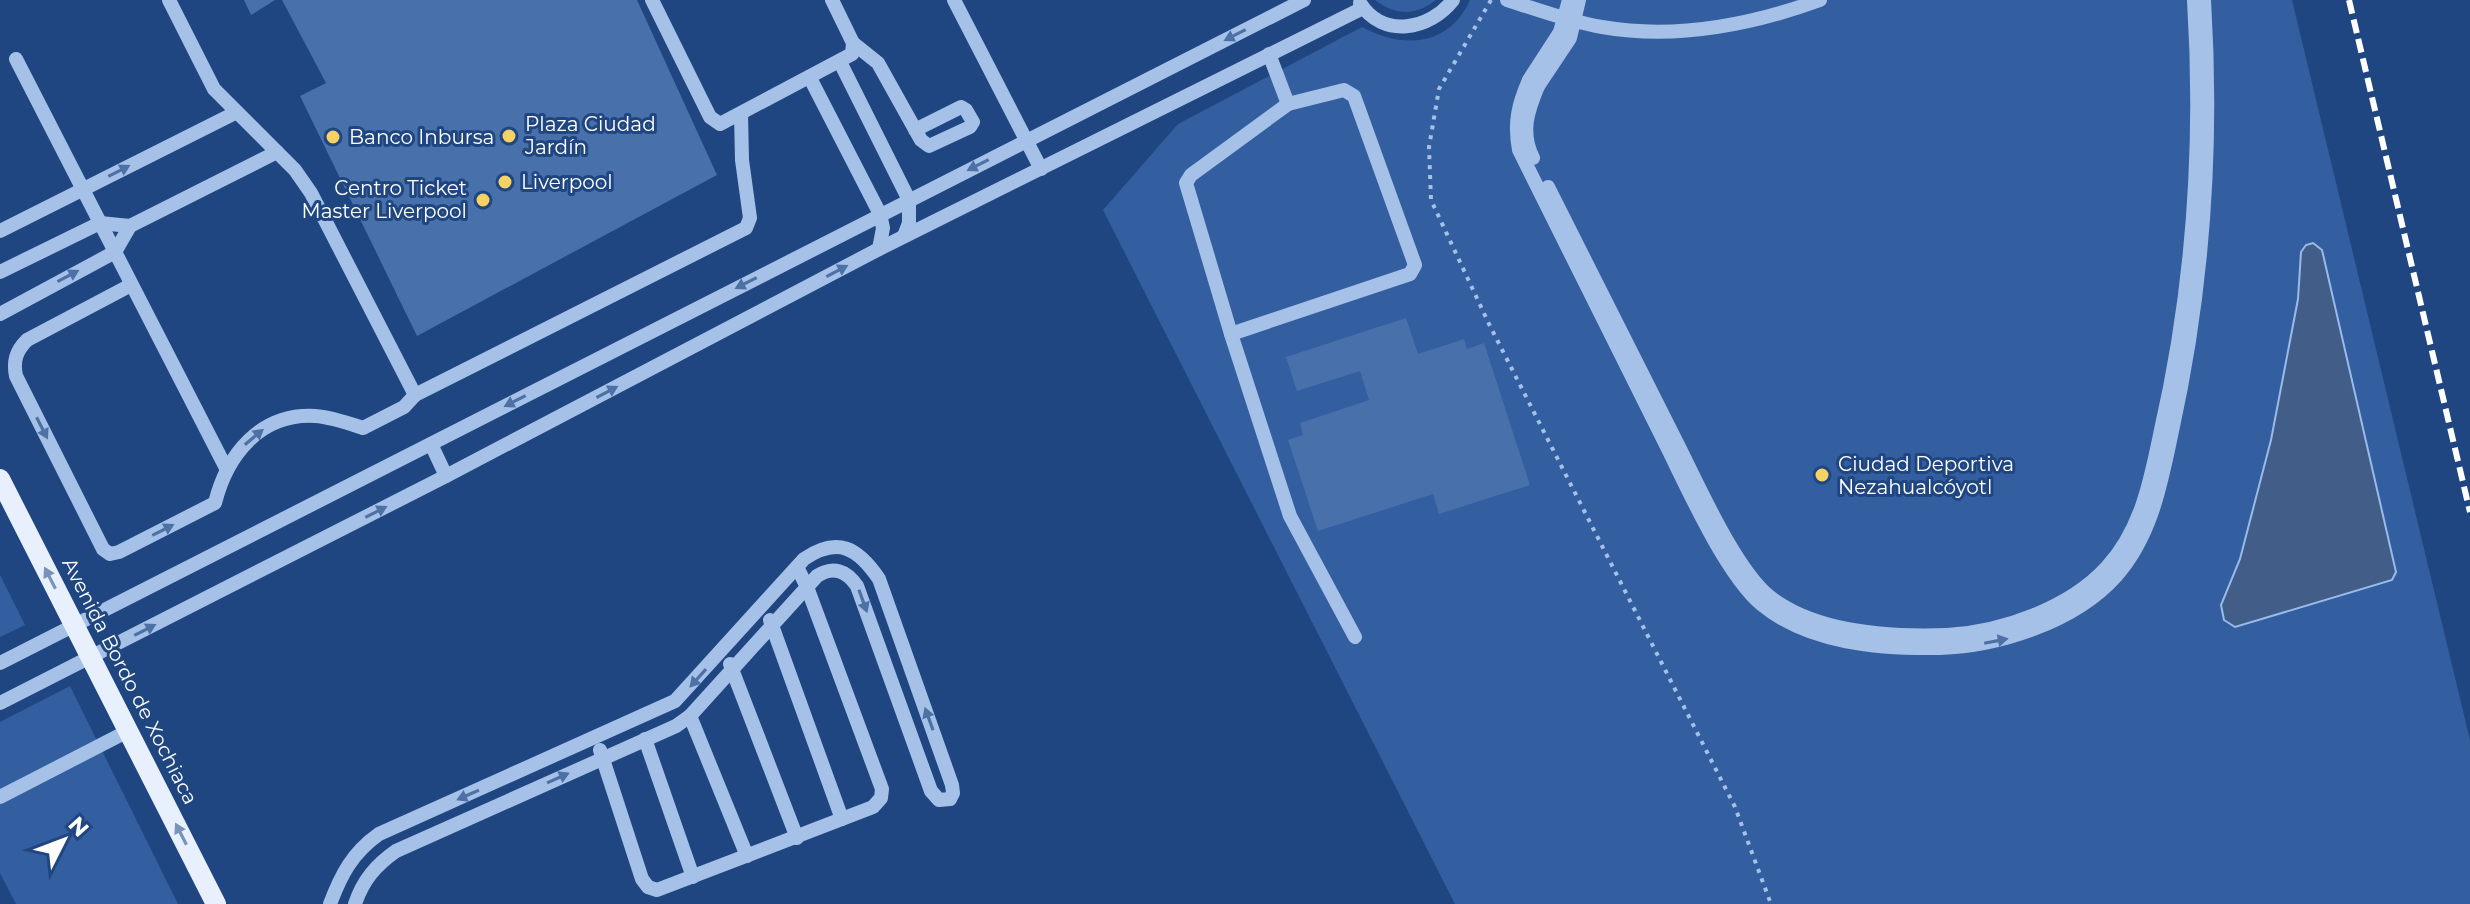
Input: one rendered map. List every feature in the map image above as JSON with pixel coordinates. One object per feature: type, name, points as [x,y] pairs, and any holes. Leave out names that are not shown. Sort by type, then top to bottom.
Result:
[{"type":"main road","name":"Avenida Bordo de Xochiaca","points":[[0,479],[216,904]]},
{"type":"street","points":[[169,0],[214,89],[295,170],[319,207],[415,395]]},
{"type":"street","points":[[652,0],[710,117],[720,124],[840,62],[852,54],[853,43]]},
{"type":"street","points":[[832,0],[853,43],[878,63],[915,130]]},
{"type":"street","points":[[954,0],[1041,169]]},
{"type":"street","points":[[0,663],[1304,0]]},
{"type":"street","points":[[0,703],[446,476],[904,236],[1269,54],[1360,4],[1376,19],[1393,26],[1410,27],[1427,23],[1442,14],[1453,0]]},
{"type":"street","points":[[1507,0],[1605,28],[1689,31],[1740,24],[1820,0]]},
{"type":"street","points":[[1569,0],[1560,32],[1534,83],[1528,112],[1528,147],[1701,491],[1750,577],[1771,598],[1798,613],[1855,631],[1907,637],[1959,634],[2006,624],[2044,610],[2078,591],[2108,567],[2131,532],[2147,496],[2171,386],[2188,271],[2196,165],[2194,0]]},
{"type":"street","points":[[1579,0],[1570,38],[1517,107],[1515,128],[1519,150],[1691,496],[1740,583],[1763,606],[1792,623],[1832,637],[1853,643],[1907,649],[1963,647],[2012,637],[2050,621],[2086,601],[2115,576],[2142,538],[2157,501],[2182,388],[2199,272],[2206,165],[2208,57],[2204,0]]},
{"type":"street","points":[[1269,54],[1288,104]]},
{"type":"street","points":[[16,59],[226,468]]},
{"type":"street","points":[[840,62],[909,200],[909,223],[904,236]]},
{"type":"street","points":[[810,78],[880,214],[882,238],[879,249]]},
{"type":"street","points":[[1231,334],[1410,274],[1415,265],[1354,96],[1344,90],[1288,104],[1191,175],[1186,183],[1231,334],[1290,516],[1355,637]]},
{"type":"street","points":[[0,231],[235,113]]},
{"type":"street","points":[[131,285],[27,340],[19,348],[14,367],[103,549],[110,554],[215,503],[226,468],[249,440],[280,420],[316,416],[363,428],[404,407],[415,395],[746,228],[750,218],[742,160],[741,114]]},
{"type":"street","points":[[0,272],[100,223],[130,226],[277,152]]},
{"type":"street","points":[[0,314],[115,252],[130,226]]},
{"type":"street","points":[[431,444],[446,476]]},
{"type":"street","points":[[330,904],[353,855],[379,834],[675,701],[797,567],[818,550],[833,546],[859,554],[879,579],[953,793],[947,800],[936,798],[857,586],[851,576],[828,569],[807,587],[690,716],[676,726],[396,851],[381,861],[370,874],[355,904]]},
{"type":"street","points":[[597,737],[642,879],[648,887],[657,890],[873,807],[881,798],[882,789],[797,567]]},
{"type":"street","points":[[763,605],[842,819]]},
{"type":"street","points":[[724,649],[797,838]]},
{"type":"street","points":[[690,716],[747,856]]},
{"type":"street","points":[[0,797],[128,731]]},
{"type":"street","points":[[645,739],[693,877]]},
{"type":"path","points":[[1491,0],[1439,89],[1429,147],[1431,200],[1489,324],[1735,807],[1771,904]]},
{"type":"shaded area","points":[[1375,0],[1436,0],[1421,9],[1406,12],[1390,9]]},
{"type":"shaded area","name":"Ciudad Deportiva Nezahualcóyotl","points":[[1470,0],[2292,0],[2470,740],[2470,904],[1455,904],[1103,210],[1178,124],[1362,27],[1393,39],[1408,41],[1437,35],[1461,16]]},
{"type":"shaded area","points":[[2313,243],[2322,250],[2396,572],[2392,580],[2235,627],[2224,620],[2221,605],[2240,559],[2271,440],[2298,299],[2301,252],[2306,245]]},
{"type":"shaded area","points":[[0,575],[25,625],[0,637]]},
{"type":"shaded area","points":[[70,686],[178,904],[16,904],[0,873],[0,722]]},
{"type":"building","points":[[244,0],[275,0],[251,15]]},
{"type":"building","name":"Plaza Ciudad Jardín","points":[[282,0],[637,0],[717,175],[417,336],[300,96],[326,83]]},
{"type":"building","points":[[1406,318],[1418,354],[1464,339],[1467,349],[1484,343],[1530,485],[1439,514],[1433,494],[1318,531],[1288,440],[1303,435],[1300,423],[1369,400],[1360,371],[1297,391],[1286,357]]},
{"type":"railway","points":[[2349,0],[2470,512]]},
{"type":"place","name":"Plaza Ciudad Jardín","points":[[509,136]]},
{"type":"place","name":"Banco Inbursa","points":[[333,137]]},
{"type":"place","name":"Liverpool","points":[[505,182]]},
{"type":"place","name":"Centro Ticket Master Liverpool","points":[[483,200]]},
{"type":"place","name":"Ciudad Deportiva Nezahualcóyotl","points":[[1822,475]]}]
